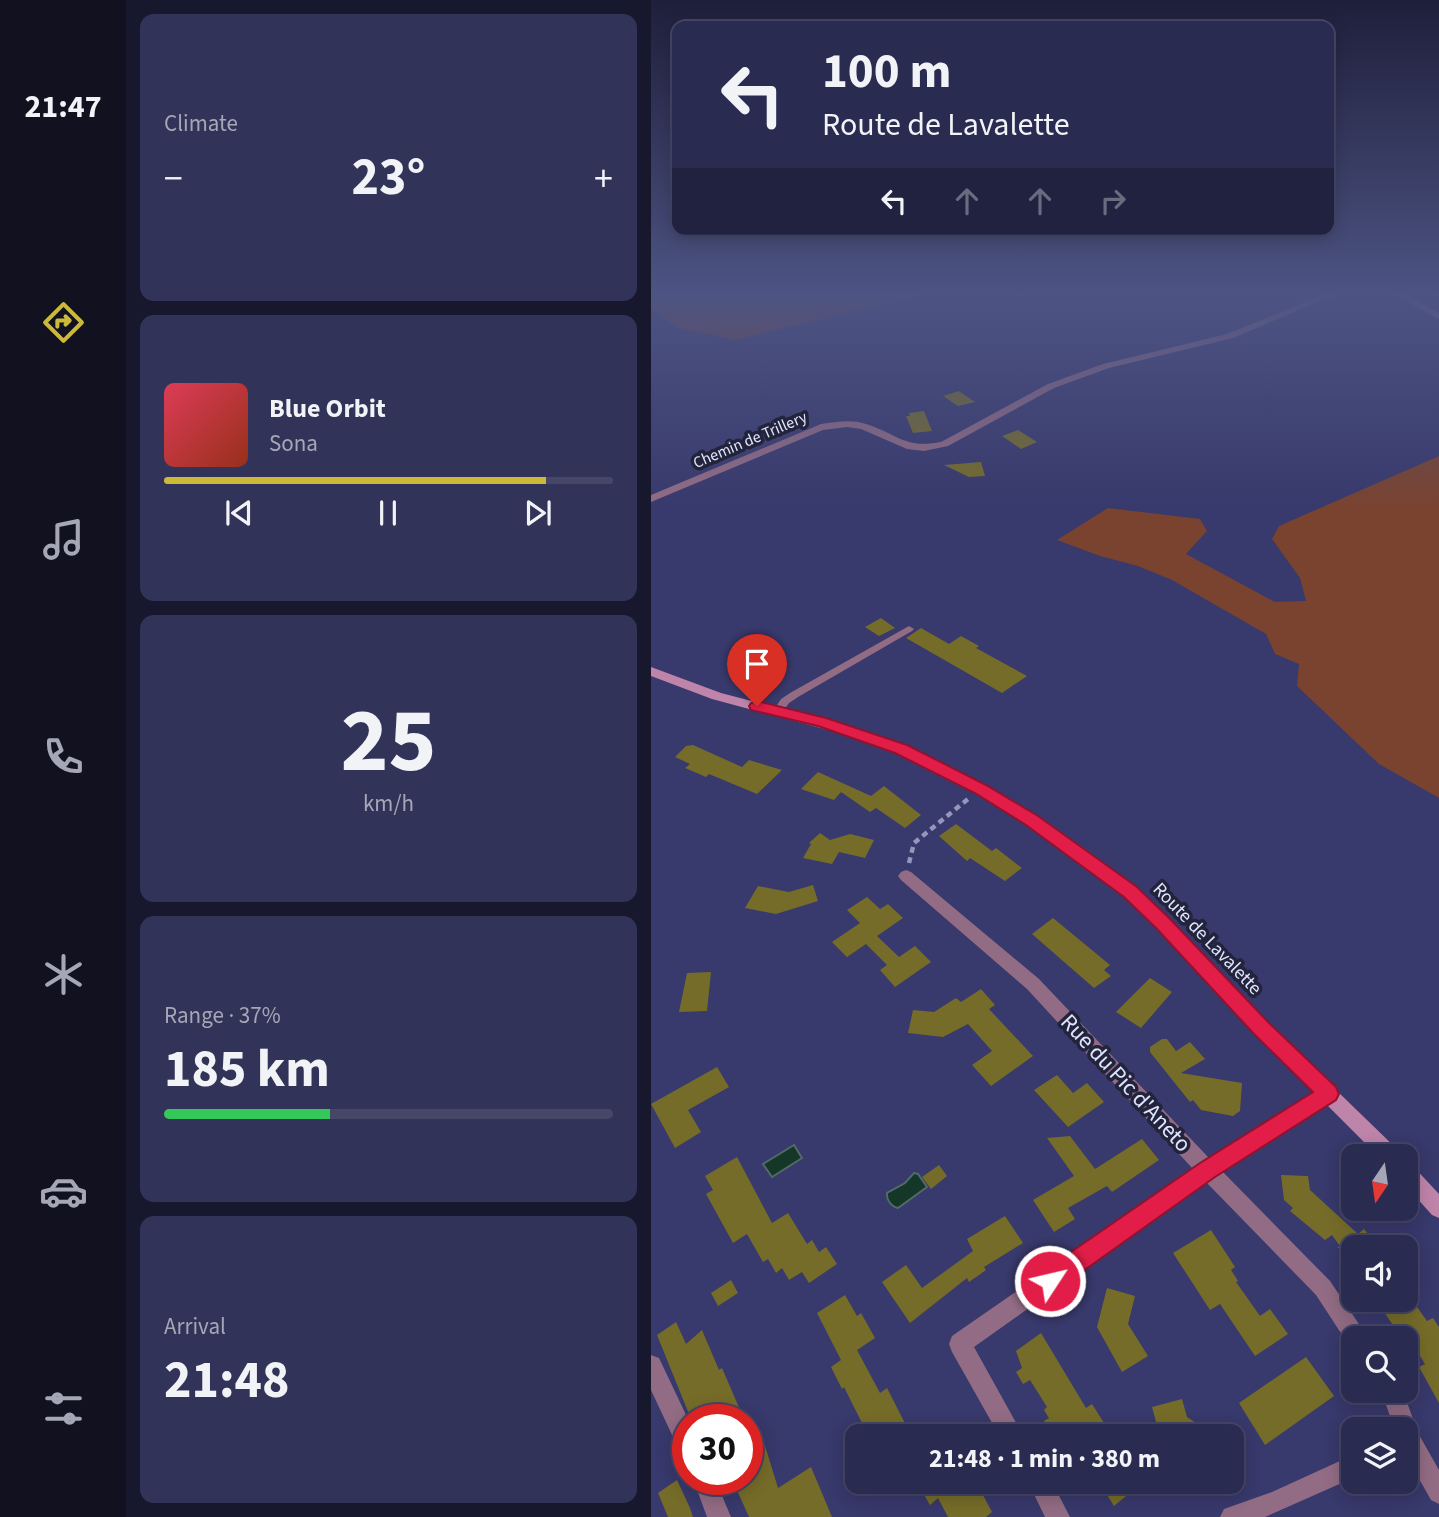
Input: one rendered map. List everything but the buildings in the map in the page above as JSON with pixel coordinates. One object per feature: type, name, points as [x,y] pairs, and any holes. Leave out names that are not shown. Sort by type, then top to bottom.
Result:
[{"type":"street","name":"Chemin de Trillery","points":[[651,499],[821,427],[847,424],[863,426],[907,446],[924,448],[944,444],[1051,386],[1113,365]]},
{"type":"street","name":"Route de Lavalette","points":[[651,671],[717,696],[862,734],[930,763],[1032,820],[1131,892],[1261,1028],[1379,1144]]},
{"type":"street","name":"Rue du Pic d'Aneto","points":[[905,876],[1033,984],[1207,1170],[1323,1288],[1349,1326]]},
{"type":"street","points":[[1006,1424],[960,1344],[1207,1170],[1329,1094]]},
{"type":"street","points":[[1418,1185],[1439,1208]]},
{"type":"street","points":[[651,1366],[672,1410]]},
{"type":"street","points":[[1418,1458],[1439,1492]]},
{"type":"street","points":[[1233,1517],[1275,1502],[1341,1472]]},
{"type":"street","points":[[1046,1494],[1059,1517]]},
{"type":"street","points":[[710,1495],[719,1517]]},
{"type":"lane","points":[[778,711],[785,701],[794,695],[909,629]]},
{"type":"path","points":[[905,876],[914,842],[980,789]]},
{"type":"shaded area","points":[[1439,456],[1439,798],[1379,764],[1297,686],[1299,664],[1275,654],[1266,634],[1172,580],[1057,540],[1108,508],[1200,519],[1207,531],[1186,554],[1275,602],[1306,601],[1300,578],[1272,539],[1279,526]]},
{"type":"shaded area","points":[[794,1145],[802,1158],[772,1177],[763,1164]]},
{"type":"shaded area","points":[[914,1173],[918,1174],[927,1187],[898,1208],[894,1206],[888,1201],[887,1193],[905,1183]]},
{"type":"route","points":[[757,706],[821,721],[901,749],[940,767],[1032,820],[1131,892],[1261,1028],[1329,1094],[1207,1170],[1050,1281]]}]
